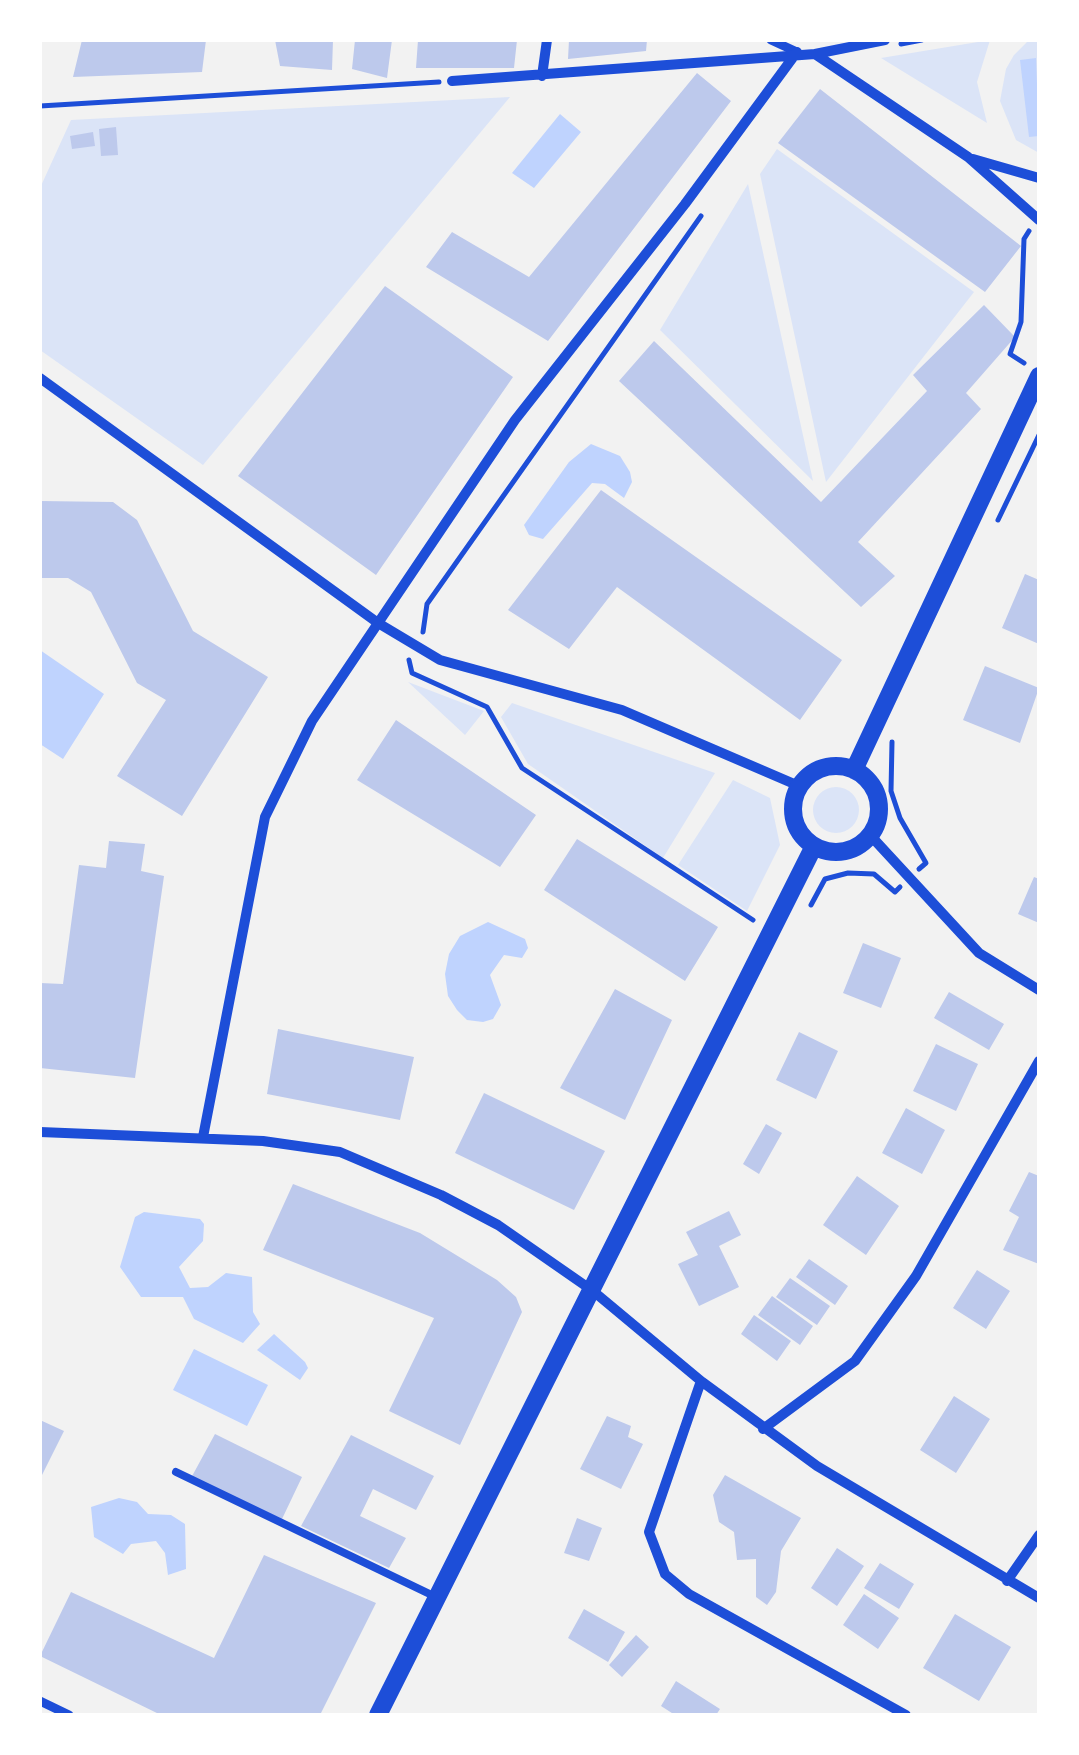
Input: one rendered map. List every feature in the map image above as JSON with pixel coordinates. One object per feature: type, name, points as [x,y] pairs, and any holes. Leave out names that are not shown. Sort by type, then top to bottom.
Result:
[{"type":"street","points":[[542,76],[547,40]]},
{"type":"street","points":[[771,40],[814,54],[968,157],[1038,220]]},
{"type":"street","points":[[814,54],[885,40]]},
{"type":"street","points":[[452,81],[542,76],[796,46]]},
{"type":"street","points":[[203,1137],[265,818],[312,721],[515,420],[686,204],[796,46]]},
{"type":"street","points":[[968,157],[1039,178]]},
{"type":"street","points":[[854,770],[1039,374]]},
{"type":"street","points":[[40,378],[378,623],[440,660],[622,710],[799,786]]},
{"type":"street","points":[[830,766],[854,770],[873,786],[877,798],[879,811],[870,835],[844,852],[814,846],[796,826],[794,799],[799,786],[807,776],[830,766]]},
{"type":"street","points":[[870,835],[979,953],[1039,990]]},
{"type":"street","points":[[378,1715],[814,846]]},
{"type":"street","points":[[763,1429],[855,1361],[916,1276],[1039,1061]]},
{"type":"street","points":[[40,1132],[203,1137],[340,1152],[441,1195],[498,1225],[593,1291],[701,1381],[817,1466],[1039,1598]]},
{"type":"street","points":[[701,1381],[649,1532],[665,1574],[689,1594],[906,1715]]},
{"type":"street","points":[[1007,1581],[1039,1535]]},
{"type":"street","points":[[40,1700],[69,1715]]},
{"type":"lane","points":[[176,1472],[438,1598]]},
{"type":"path","points":[[40,106],[452,81]]},
{"type":"path","points":[[710,202],[427,604],[425,630],[408,662],[412,673],[487,706],[522,768],[744,916],[773,928]]},
{"type":"path","points":[[1038,220],[1024,239],[1023,305],[1010,354],[1039,374]]},
{"type":"path","points":[[995,524],[1039,435]]},
{"type":"path","points":[[810,907],[826,879],[848,873],[874,874],[895,892],[926,864],[900,818],[891,791],[888,770],[895,732]]},
{"type":"shaded area","points":[[990,40],[977,82],[987,123],[881,58]]},
{"type":"shaded area","points":[[1039,40],[1039,153],[1016,140],[1000,101],[1006,69],[1014,55],[1027,42]]},
{"type":"shaded area","points":[[510,97],[203,465],[40,350],[40,188],[71,120]]},
{"type":"shaded area","points":[[777,149],[974,292],[826,482],[760,174]]},
{"type":"shaded area","points":[[748,184],[813,481],[660,330]]},
{"type":"shaded area","points":[[408,682],[484,711],[465,735]]},
{"type":"shaded area","points":[[512,703],[715,773],[663,858],[528,764],[501,717]]},
{"type":"shaded area","points":[[733,780],[770,798],[780,845],[747,911],[678,865]]},
{"type":"shaded area","points":[[836,787],[852,794],[859,810],[852,826],[836,833],[820,826],[813,810],[820,794]]},
{"type":"water","points":[[1036,58],[1039,136],[1029,137],[1020,60]]},
{"type":"water","points":[[560,114],[581,132],[534,188],[512,173]]},
{"type":"water","points":[[591,444],[620,456],[630,472],[632,482],[624,498],[605,484],[592,483],[543,539],[529,535],[524,525],[569,462]]},
{"type":"water","points":[[40,650],[104,694],[63,759],[40,744]]},
{"type":"water","points":[[488,922],[525,939],[528,948],[522,958],[504,955],[490,975],[501,1005],[493,1019],[467,1020],[448,996],[445,974],[449,954],[460,936]]},
{"type":"water","points":[[144,1212],[200,1219],[204,1224],[203,1241],[179,1267],[190,1288],[208,1287],[226,1273],[252,1277],[253,1312],[260,1324],[243,1343],[194,1319],[183,1297],[141,1297],[120,1267],[135,1217]]},
{"type":"water","points":[[274,1334],[305,1362],[308,1368],[300,1380],[257,1350]]},
{"type":"water","points":[[194,1349],[268,1385],[247,1426],[173,1390]]},
{"type":"water","points":[[119,1498],[137,1502],[148,1514],[171,1515],[185,1524],[186,1569],[168,1575],[165,1553],[156,1541],[131,1544],[123,1554],[94,1537],[91,1507]]},
{"type":"building","points":[[82,40],[206,40],[202,72],[73,77]]},
{"type":"building","points":[[275,40],[333,40],[332,70],[280,66]]},
{"type":"building","points":[[355,40],[392,40],[387,78],[352,69]]},
{"type":"building","points":[[418,40],[517,40],[514,68],[416,68]]},
{"type":"building","points":[[569,40],[647,40],[646,51],[568,59]]},
{"type":"building","points":[[697,73],[731,101],[548,341],[426,267],[452,232],[529,277]]},
{"type":"building","points":[[820,89],[1021,246],[985,292],[778,143]]},
{"type":"building","points":[[116,127],[118,155],[101,156],[99,129]]},
{"type":"building","points":[[93,132],[95,146],[72,149],[70,136]]},
{"type":"building","points":[[385,286],[513,377],[376,575],[238,476]]},
{"type":"building","points":[[984,305],[1015,337],[966,393],[981,409],[858,542],[895,576],[861,607],[619,381],[654,341],[821,502],[927,391],[913,375]]},
{"type":"building","points":[[601,490],[842,660],[800,720],[617,587],[569,649],[508,610]]},
{"type":"building","points":[[40,501],[113,502],[137,520],[193,631],[268,677],[182,816],[117,776],[166,700],[137,683],[91,592],[68,578],[40,578]]},
{"type":"building","points":[[1025,574],[1039,580],[1039,644],[1002,628]]},
{"type":"building","points":[[985,666],[1039,688],[1020,743],[963,720]]},
{"type":"building","points":[[396,720],[536,815],[500,867],[357,780]]},
{"type":"building","points":[[577,839],[718,927],[685,981],[544,890]]},
{"type":"building","points":[[109,841],[145,844],[141,871],[164,876],[135,1078],[40,1068],[40,983],[63,984],[79,865],[106,868]]},
{"type":"building","points":[[1034,877],[1039,879],[1039,923],[1018,914]]},
{"type":"building","points":[[863,943],[901,958],[881,1008],[843,993]]},
{"type":"building","points":[[615,989],[672,1020],[625,1120],[560,1088]]},
{"type":"building","points":[[949,992],[1004,1024],[989,1050],[934,1018]]},
{"type":"building","points":[[278,1029],[414,1057],[400,1120],[267,1094]]},
{"type":"building","points":[[799,1032],[838,1051],[816,1099],[776,1080]]},
{"type":"building","points":[[936,1044],[978,1064],[956,1111],[913,1091]]},
{"type":"building","points":[[484,1093],[605,1151],[574,1210],[455,1153]]},
{"type":"building","points":[[906,1108],[945,1130],[922,1174],[882,1153]]},
{"type":"building","points":[[766,1124],[782,1133],[759,1174],[743,1164]]},
{"type":"building","points":[[1029,1172],[1039,1176],[1039,1264],[1003,1250],[1019,1217],[1009,1211]]},
{"type":"building","points":[[857,1176],[899,1206],[866,1255],[823,1225]]},
{"type":"building","points":[[293,1184],[420,1233],[497,1280],[516,1297],[522,1312],[460,1445],[389,1411],[434,1318],[263,1250]]},
{"type":"building","points":[[729,1211],[741,1235],[719,1246],[739,1287],[699,1306],[678,1264],[698,1255],[686,1232]]},
{"type":"building","points":[[809,1259],[848,1286],[835,1305],[796,1277]]},
{"type":"building","points":[[977,1270],[1010,1291],[986,1329],[953,1308]]},
{"type":"building","points":[[790,1278],[830,1306],[817,1325],[776,1297]]},
{"type":"building","points":[[772,1296],[813,1326],[800,1345],[758,1315]]},
{"type":"building","points":[[754,1315],[791,1341],[777,1361],[741,1334]]},
{"type":"building","points":[[954,1396],[990,1419],[956,1473],[920,1450]]},
{"type":"building","points":[[607,1416],[631,1426],[628,1437],[643,1444],[621,1489],[580,1469]]},
{"type":"building","points":[[40,1420],[64,1431],[40,1479]]},
{"type":"building","points":[[215,1434],[302,1477],[282,1519],[191,1478]]},
{"type":"building","points":[[351,1435],[434,1476],[416,1510],[373,1489],[360,1516],[406,1538],[389,1568],[301,1526]]},
{"type":"building","points":[[725,1475],[801,1518],[781,1551],[776,1592],[767,1605],[756,1597],[756,1559],[737,1560],[734,1532],[719,1522],[713,1495]]},
{"type":"building","points":[[577,1518],[602,1528],[589,1561],[564,1553]]},
{"type":"building","points":[[837,1548],[864,1566],[837,1606],[811,1588]]},
{"type":"building","points":[[264,1555],[376,1603],[320,1715],[161,1715],[40,1656],[71,1592],[214,1658]]},
{"type":"building","points":[[880,1563],[914,1584],[899,1609],[864,1588]]},
{"type":"building","points":[[864,1594],[899,1618],[878,1649],[843,1625]]},
{"type":"building","points":[[584,1609],[625,1632],[608,1662],[568,1638]]},
{"type":"building","points":[[955,1614],[1011,1647],[979,1701],[923,1668]]},
{"type":"building","points":[[636,1635],[649,1647],[622,1677],[609,1665]]},
{"type":"building","points":[[676,1681],[720,1709],[716,1715],[675,1715],[661,1706]]}]
